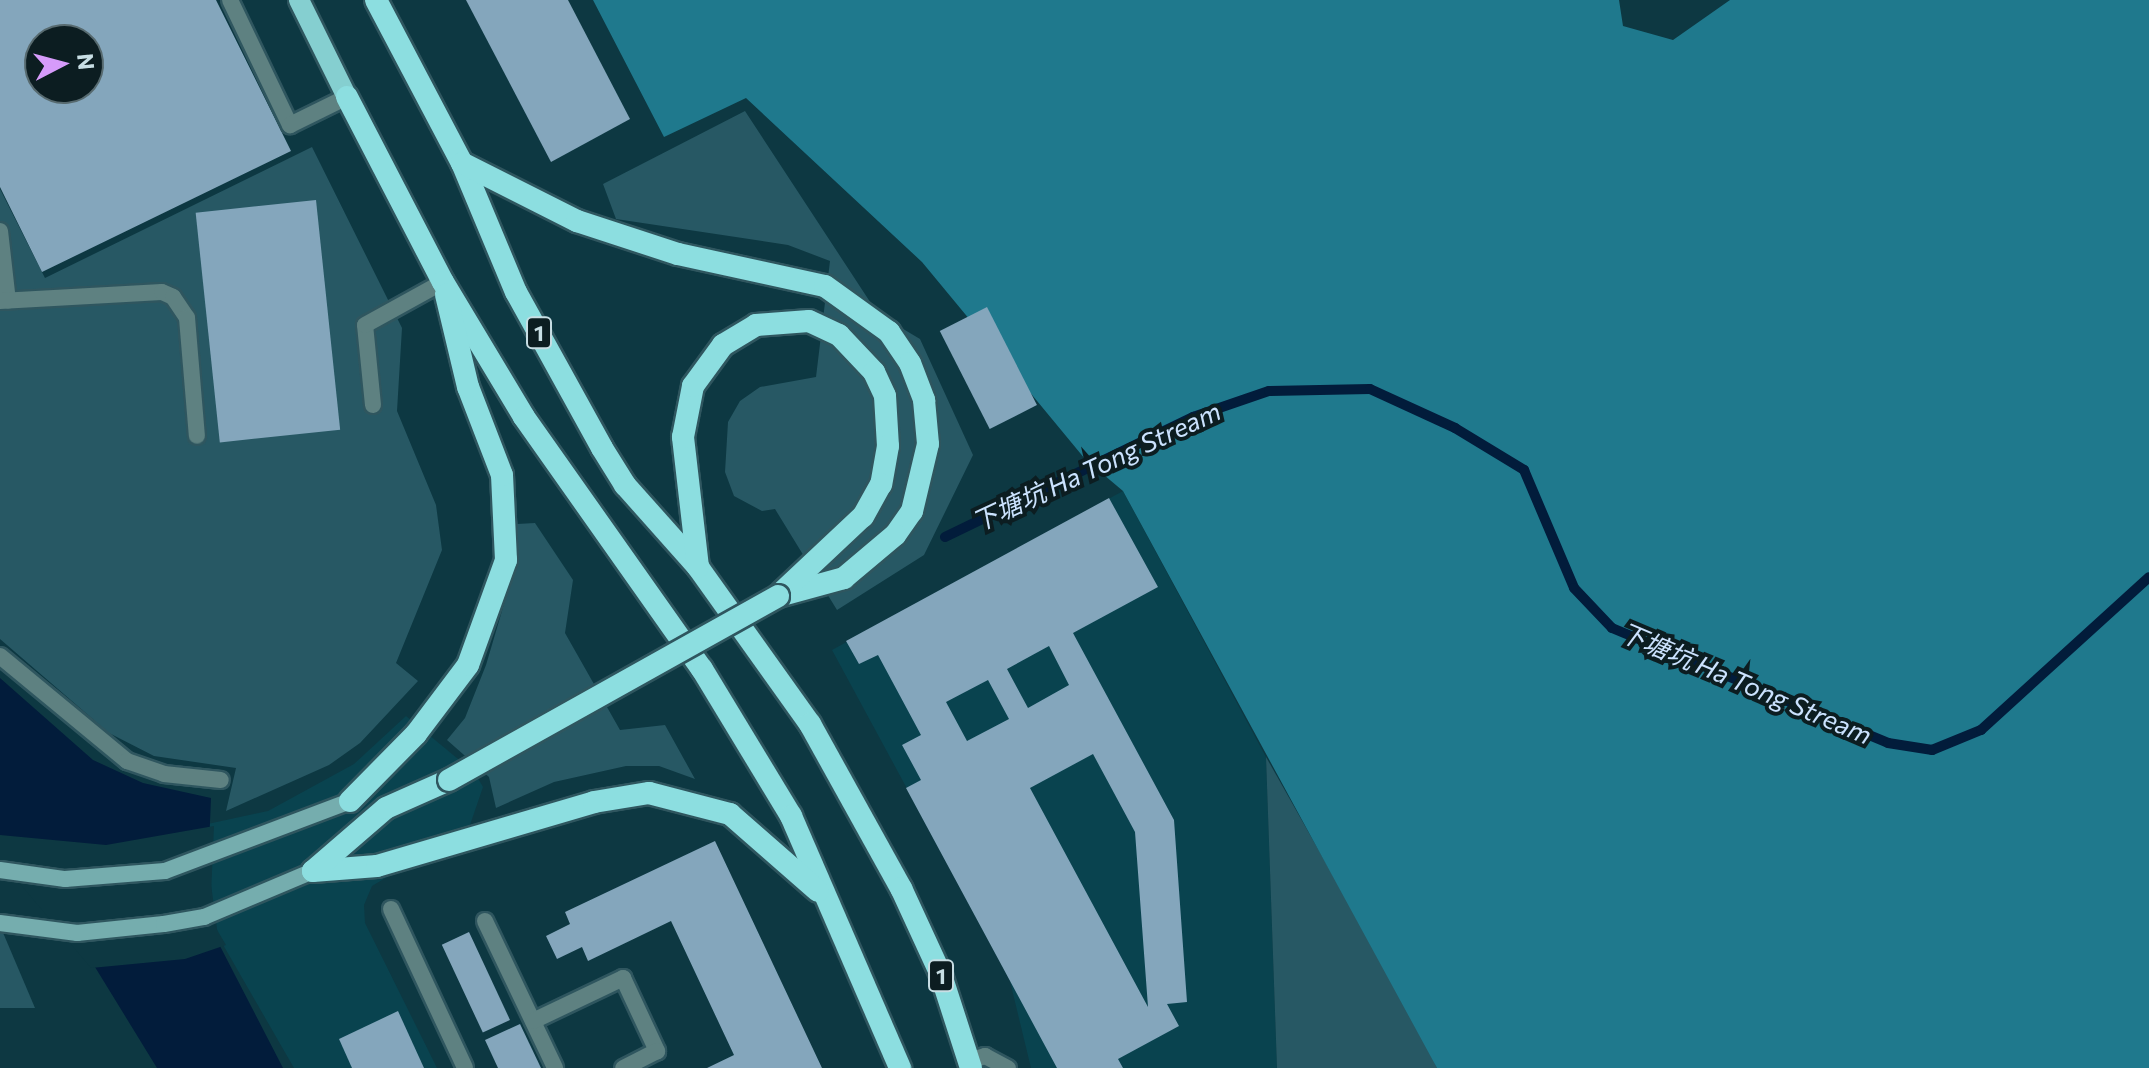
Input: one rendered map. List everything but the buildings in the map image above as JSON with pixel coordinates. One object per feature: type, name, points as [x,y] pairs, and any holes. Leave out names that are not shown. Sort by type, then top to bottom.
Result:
[{"type":"highway","name":"1","points":[[376,0],[462,163],[486,232],[602,448],[625,485],[698,567],[810,724],[901,888],[941,975],[970,1064]]},
{"type":"highway","name":"1","points":[[347,97],[443,282],[558,471],[670,626],[791,816],[822,894],[900,1068]]},
{"type":"highway","points":[[313,871],[386,808],[449,780],[778,596],[844,578],[872,558],[912,511],[922,480],[924,400],[910,363],[879,322],[825,286],[678,254],[577,221],[462,163]]},
{"type":"highway","points":[[350,801],[428,720],[468,665],[502,580],[507,501],[468,387],[443,282]]},
{"type":"highway","points":[[698,567],[683,437],[693,386],[723,345],[756,325],[809,321],[839,335],[874,372],[885,396],[888,446],[881,484],[863,516],[778,596]]},
{"type":"highway","points":[[313,871],[377,866],[625,794],[694,800],[730,814],[822,894]]},
{"type":"highway","points":[[350,801],[386,808]]},
{"type":"main road","points":[[299,0],[347,97]]},
{"type":"main road","points":[[0,870],[65,879],[165,871],[350,801]]},
{"type":"main road","points":[[0,923],[77,933],[164,924],[204,917],[313,871]]},
{"type":"street","points":[[230,0],[290,125],[347,97]]},
{"type":"street","points":[[0,231],[4,301],[162,292],[173,297],[187,318],[197,436]]},
{"type":"street","points":[[373,405],[365,325],[443,282]]},
{"type":"street","points":[[0,656],[127,761],[164,774],[221,780]]},
{"type":"street","points":[[391,909],[465,1068]]},
{"type":"street","points":[[485,921],[555,1068]]},
{"type":"street","points":[[533,1021],[623,978],[657,1051],[623,1068]]},
{"type":"street","points":[[970,1064],[985,1056],[1008,1068]]},
{"type":"shaded area","points":[[593,0],[1619,0],[1623,26],[1673,40],[1730,0],[2149,0],[2149,1068],[1437,1068],[1123,491],[1085,459],[922,262],[746,98],[664,137]]},
{"type":"shaded area","points":[[745,111],[878,314],[920,339],[973,455],[924,555],[837,610],[775,509],[762,511],[734,496],[725,472],[728,422],[740,401],[760,387],[816,377],[830,261],[788,245],[616,219],[603,184]]},
{"type":"shaded area","points":[[312,147],[402,328],[397,411],[436,505],[442,550],[396,663],[418,681],[360,743],[329,765],[226,811],[236,768],[154,756],[109,733],[0,639],[0,189],[45,278]]},
{"type":"shaded area","points":[[1123,491],[1266,757],[1277,1068],[1031,1068],[1009,977],[832,650]]},
{"type":"shaded area","points":[[535,523],[573,580],[565,633],[620,730],[665,725],[695,779],[659,766],[626,766],[554,782],[496,808],[489,777],[447,740],[465,718],[486,665],[517,560],[517,524]]},
{"type":"shaded area","points":[[0,678],[93,760],[143,783],[211,798],[206,919],[283,1068],[157,1068],[87,954],[0,854]]},
{"type":"shaded area","points":[[406,716],[475,773],[483,787],[469,828],[372,886],[364,905],[365,923],[437,1068],[294,1068],[218,936],[203,825],[268,811],[354,764]]},
{"type":"shaded area","points":[[1266,757],[1417,1024],[1437,1068],[1277,1068]]},
{"type":"shaded area","points":[[0,928],[4,935],[35,1008],[0,1008]]},
{"type":"pier","points":[[214,826],[210,918],[226,945],[185,959],[91,968],[0,860],[0,835],[106,845]]},
{"type":"waterway","name":"下塘坑 Ha Tong Stream","points":[[945,537],[1193,417],[1269,391],[1370,389],[1455,428],[1524,470],[1574,588],[1612,628],[1888,743],[1932,750],[1981,730],[2149,577]]}]
